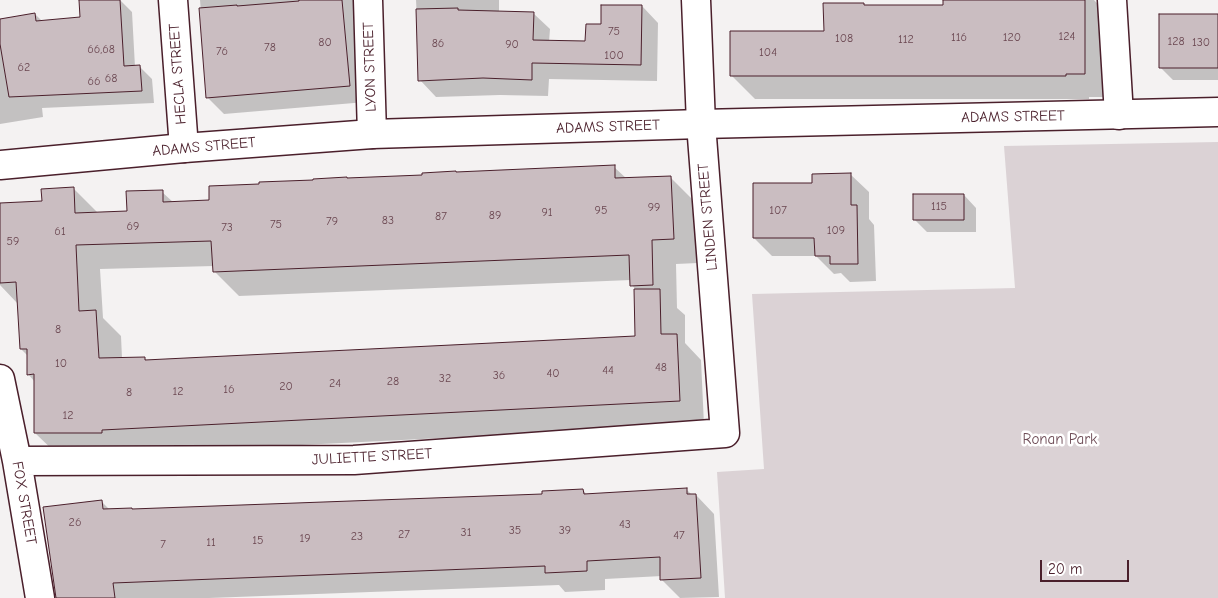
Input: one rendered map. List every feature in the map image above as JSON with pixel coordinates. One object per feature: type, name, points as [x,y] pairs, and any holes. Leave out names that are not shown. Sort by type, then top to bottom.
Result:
[{"type":"street","name":"HECLA STREET","points":[[173,0],[184,148]]},
{"type":"street","name":"LYON STREET","points":[[368,0],[372,134]]},
{"type":"street","name":"LINDEN STREET","points":[[696,0],[700,124],[725,433]]},
{"type":"street","points":[[1112,0],[1120,114]]},
{"type":"street","name":"ADAMS STREET","points":[[0,165],[184,148],[372,134],[1218,112]]},
{"type":"street","name":"FOX STREET","points":[[0,379],[17,461],[40,598]]},
{"type":"street","name":"JULIETTE STREET","points":[[17,461],[354,460],[725,433]]},
{"type":"green space","name":"Ronan Park","points":[[1218,142],[1218,598],[725,598],[717,472],[764,469],[752,294],[1015,288],[1004,146]]},
{"type":"building","points":[[79,0],[120,0],[124,66],[140,65],[142,91],[9,97],[0,44],[0,19],[35,13],[36,21],[80,17]]},
{"type":"building","points":[[299,0],[342,0],[350,86],[206,98],[199,8]]},
{"type":"building","points":[[943,0],[1085,0],[1085,74],[1066,74],[1066,76],[730,76],[730,31],[824,31],[823,3],[943,5]]},
{"type":"building","points":[[601,5],[642,5],[641,65],[532,63],[532,80],[483,78],[418,81],[416,9],[458,8],[458,10],[534,12],[533,40],[585,41],[586,24],[601,24]]},
{"type":"building","points":[[1159,14],[1218,14],[1218,68],[1159,68]]},
{"type":"building","points":[[615,165],[615,178],[671,176],[674,239],[652,240],[653,285],[630,286],[629,255],[213,272],[211,241],[76,245],[79,311],[96,310],[99,358],[145,357],[145,360],[635,336],[634,289],[660,289],[661,334],[677,334],[680,401],[102,430],[102,433],[34,433],[34,374],[27,375],[27,349],[20,349],[16,282],[0,283],[0,203],[42,201],[41,189],[74,187],[75,213],[127,211],[126,191],[163,190],[163,202],[209,200],[209,186],[347,177],[422,175],[422,173],[456,171]]},
{"type":"building","points":[[851,173],[851,205],[857,205],[858,264],[830,264],[830,256],[815,256],[814,238],[753,238],[753,183],[812,183],[812,174]]},
{"type":"building","points":[[913,194],[964,194],[964,220],[913,220]]},
{"type":"building","points":[[687,488],[687,494],[696,494],[701,578],[660,580],[660,557],[587,561],[587,571],[545,573],[545,566],[113,583],[115,598],[56,598],[43,507],[102,500],[103,509],[132,509],[542,494],[542,491],[583,489],[584,494]]}]
